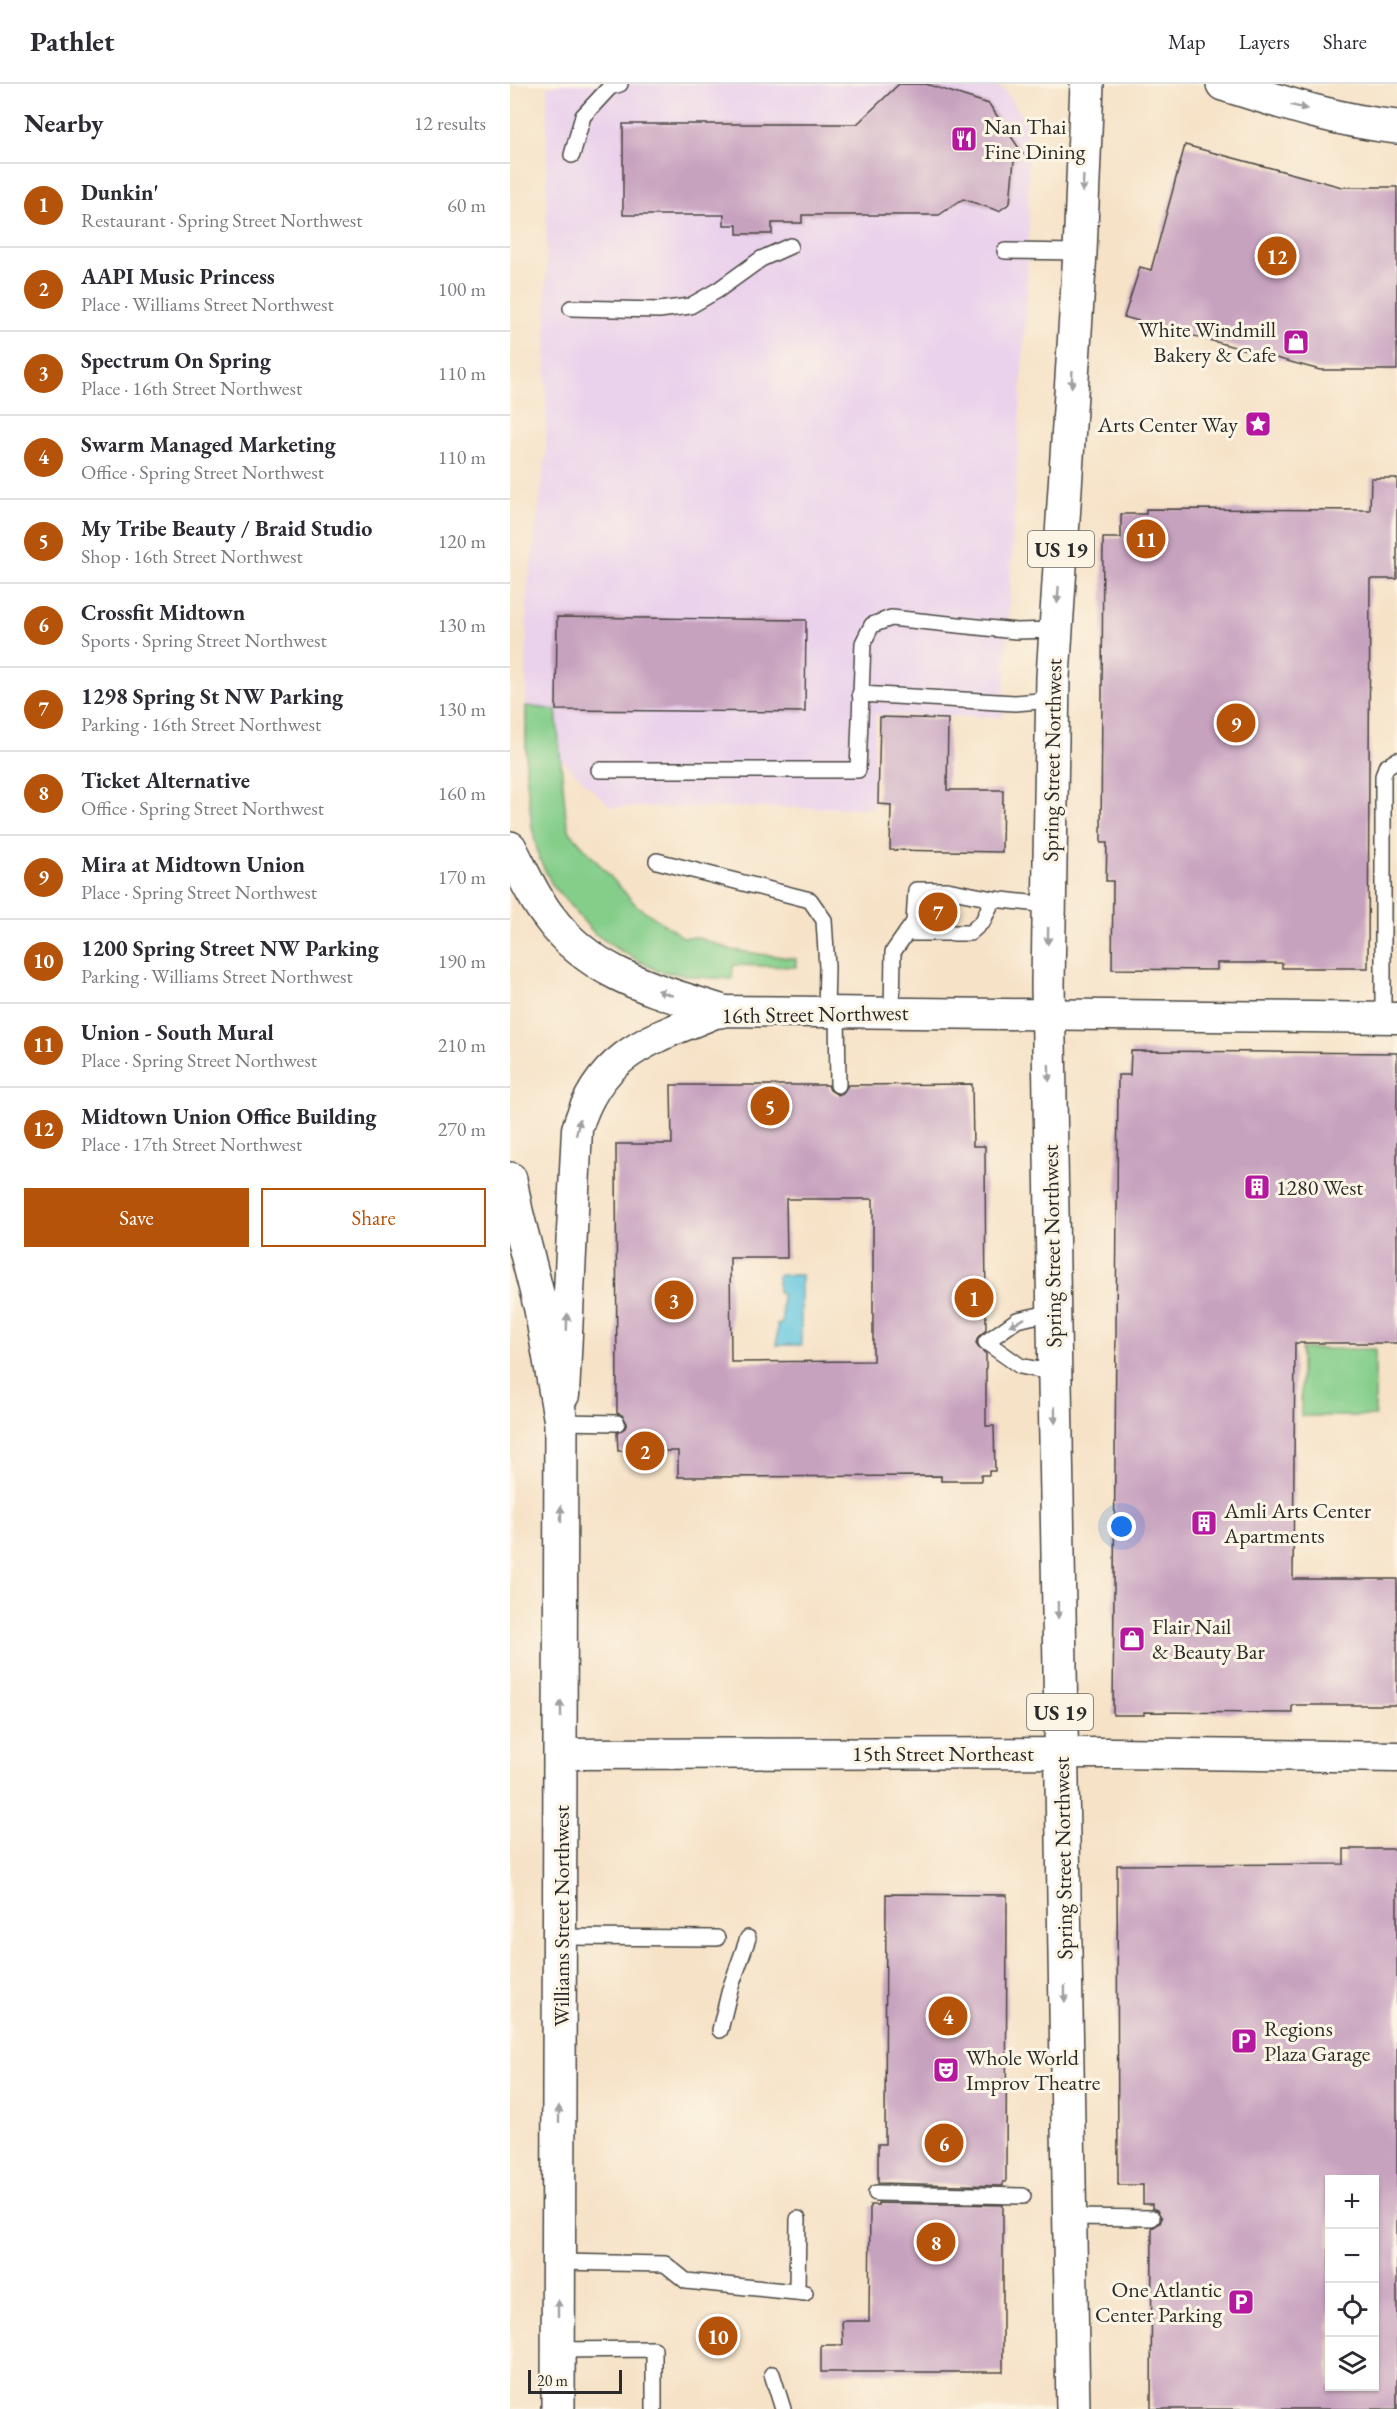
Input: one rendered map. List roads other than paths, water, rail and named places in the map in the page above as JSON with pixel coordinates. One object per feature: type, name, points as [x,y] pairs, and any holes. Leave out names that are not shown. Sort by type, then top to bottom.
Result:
[{"type":"main road","name":"Spring Street Northwest","points":[[1072,2409],[1048,1015],[1052,700],[1080,252],[1087,84]]},
{"type":"main road","points":[[1223,84],[1279,102],[1397,127]]},
{"type":"main road","points":[[510,848],[548,917],[579,950],[610,972],[720,1011]]},
{"type":"main road","name":"Williams Street Northwest","points":[[510,1179],[541,1309],[561,1422],[558,2409]]},
{"type":"street","name":"16th Street Northwest","points":[[561,1422],[577,1129],[583,1108],[592,1090],[620,1059],[650,1040],[720,1011],[1390,1018]]},
{"type":"street","name":"15th Street Northeast","points":[[561,1754],[1060,1753],[1397,1757]]},
{"type":"lane","points":[[572,155],[583,116],[610,87],[620,84]]},
{"type":"lane","points":[[571,308],[659,310],[690,306],[718,290],[761,259],[790,246]]},
{"type":"lane","points":[[1005,251],[1080,252]]},
{"type":"lane","points":[[599,770],[858,770],[863,643],[872,625],[891,618],[1016,631],[1056,630]]},
{"type":"lane","points":[[860,694],[1015,703],[1052,700]]},
{"type":"lane","points":[[1390,1018],[1383,776],[1386,767],[1397,760]]},
{"type":"lane","points":[[657,861],[810,900],[824,920],[838,1085]]},
{"type":"lane","points":[[892,1013],[893,952],[914,922],[916,890],[947,890],[993,899],[1049,904]]},
{"type":"lane","points":[[906,933],[970,933],[983,921],[993,899]]},
{"type":"lane","points":[[1053,1312],[1017,1320],[986,1342],[1020,1366],[1054,1373]]},
{"type":"lane","points":[[561,1422],[617,1423]]},
{"type":"lane","points":[[561,1937],[717,1938]]},
{"type":"lane","points":[[720,2030],[730,1989],[748,1938]]},
{"type":"lane","points":[[876,2193],[1023,2196]]},
{"type":"lane","points":[[1069,2217],[1152,2218]]},
{"type":"lane","points":[[558,2262],[665,2264],[686,2282],[801,2292],[798,2219]]},
{"type":"lane","points":[[558,2350],[654,2349],[654,2409]]},
{"type":"lane","points":[[772,2374],[783,2409]]},
{"type":"water","points":[[778,1275],[801,1275],[801,1345],[777,1345],[777,1324],[782,1324],[782,1294],[778,1293]]},
{"type":"place","name":"Nan Thai Fine Dining","points":[[964,139]]},
{"type":"place","name":"Midtown Union Office Building","points":[[1277,256]]},
{"type":"place","name":"White Windmill Bakery & Cafe","points":[[1296,342]]},
{"type":"place","name":"Arts Center Way","points":[[1258,424]]},
{"type":"place","name":"Union - South Mural","points":[[1146,539]]},
{"type":"place","name":"Mira at Midtown Union","points":[[1236,723]]},
{"type":"place","name":"1298 Spring St NW Parking","points":[[938,912]]},
{"type":"place","name":"My Tribe Beauty / Braid Studio","points":[[770,1106]]},
{"type":"place","name":"1280 West","points":[[1257,1187]]},
{"type":"place","name":"Dunkin'","points":[[974,1298]]},
{"type":"place","name":"Spectrum On Spring","points":[[674,1300]]},
{"type":"place","name":"AAPI Music Princess","points":[[645,1451]]},
{"type":"place","name":"Amli Arts Center Apartments","points":[[1204,1523]]},
{"type":"place","name":"Flair Nail & Beauty Bar","points":[[1132,1639]]},
{"type":"place","name":"Swarm Managed Marketing","points":[[948,2016]]},
{"type":"place","name":"Regions Plaza Garage","points":[[1244,2041]]},
{"type":"place","name":"Whole World Improv Theatre","points":[[946,2070]]},
{"type":"place","name":"Crossfit Midtown","points":[[944,2143]]},
{"type":"place","name":"Ticket Alternative","points":[[936,2242]]},
{"type":"place","name":"One Atlantic Center Parking","points":[[1241,2302]]},
{"type":"place","name":"1200 Spring Street NW Parking","points":[[718,2336]]}]
